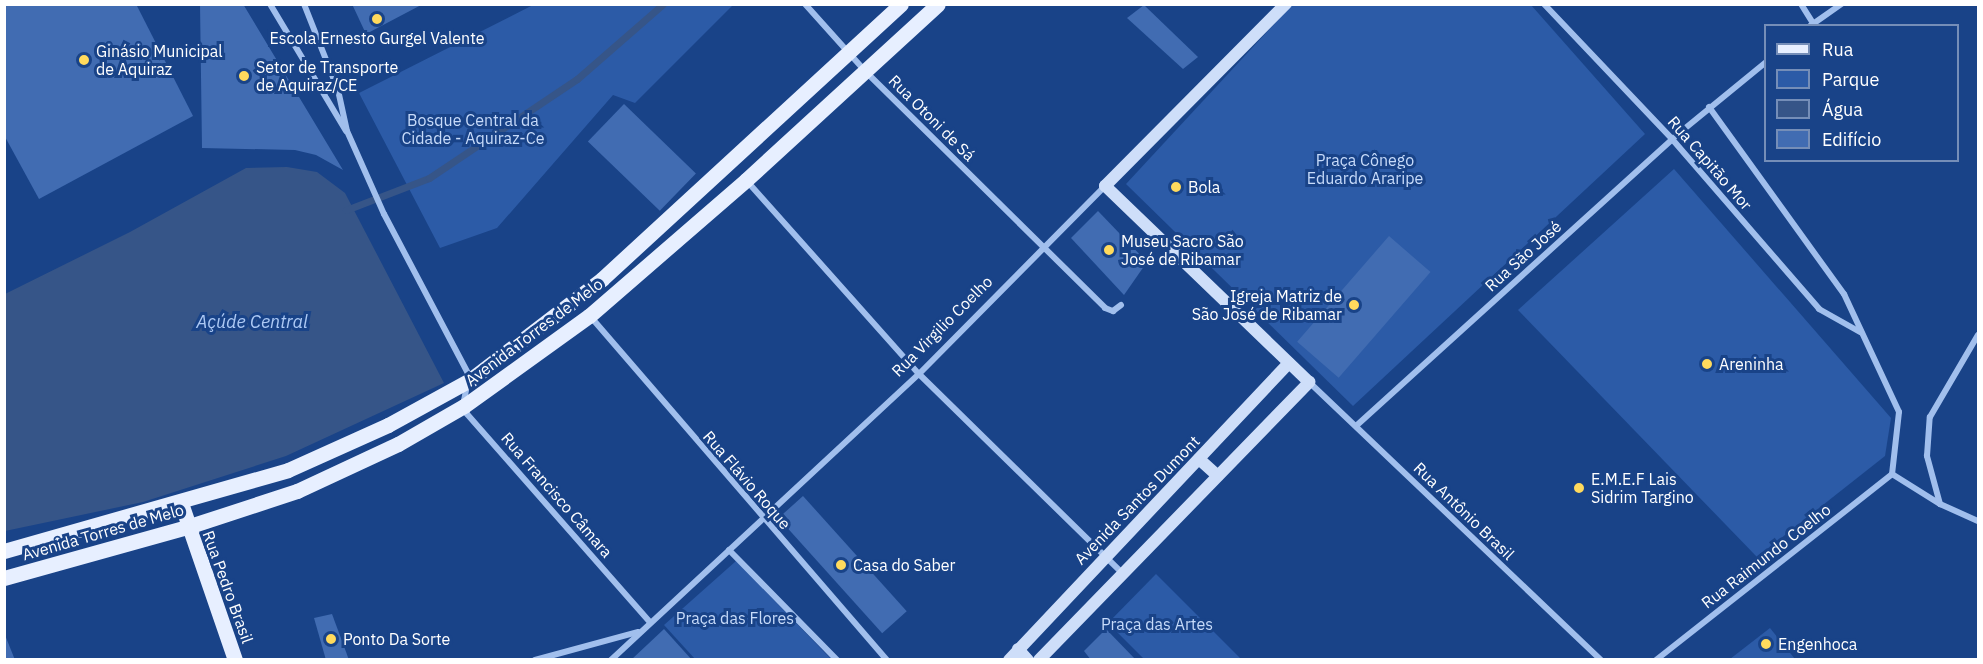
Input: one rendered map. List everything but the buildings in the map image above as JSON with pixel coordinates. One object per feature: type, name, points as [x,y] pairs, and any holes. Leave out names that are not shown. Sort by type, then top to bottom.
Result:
[{"type":"main road","name":"Avenida Torres de Melo","points":[[4,551],[181,503],[288,470],[388,426],[470,380],[602,279],[901,4]]},
{"type":"main road","name":"Avenida Torres de Melo","points":[[4,578],[188,527],[297,491],[398,444],[464,406],[589,316],[746,180],[938,4]]},
{"type":"main road","name":"Rua Pedro Brasil","points":[[181,503],[235,660]]},
{"type":"street","points":[[270,4],[347,132],[384,214],[470,380],[464,406]]},
{"type":"street","points":[[304,4],[338,90],[347,132]]},
{"type":"street","name":"Rua Otoni de Sá","points":[[805,4],[866,72],[1105,308],[1113,311],[1121,306]]},
{"type":"street","name":"Rua Virgilio Coelho","points":[[611,660],[918,374],[1286,4]]},
{"type":"street","name":"Rua Capitão Mor","points":[[1544,4],[1672,139],[1819,309],[1860,332]]},
{"type":"street","points":[[1801,4],[1812,24],[1842,4]]},
{"type":"street","name":"Rua São José","points":[[1356,426],[1672,139],[1764,64]]},
{"type":"street","name":"Rua Capitão Mor","points":[[1709,107],[1844,294],[1899,412],[1892,474]]},
{"type":"street","points":[[746,180],[918,374],[1123,574]]},
{"type":"street","points":[[1039,660],[1309,382],[1105,186]]},
{"type":"street","name":"Rua Flávio Roque","points":[[589,316],[762,520],[886,660]]},
{"type":"street","points":[[1940,504],[1929,471],[1928,427],[1937,402],[1978,335]]},
{"type":"street","name":"Avenida Santos Dumont","points":[[1009,660],[1289,363]]},
{"type":"street","name":"Rua Antônio Brasil","points":[[1309,382],[1601,660]]},
{"type":"street","name":"Rua Francisco Câmara","points":[[464,406],[650,622]]},
{"type":"street","points":[[1199,459],[1218,476]]},
{"type":"street","points":[[1892,474],[1940,504],[1978,521]]},
{"type":"street","name":"Rua Raimundo Coelho","points":[[1656,660],[1892,474]]},
{"type":"street","points":[[729,550],[837,660]]},
{"type":"street","points":[[535,660],[639,632]]},
{"type":"street","points":[[1018,650],[1028,660]]},
{"type":"green space","name":"Bosque Central da Cidade - Aquiraz-Ce","points":[[533,5],[733,5],[635,103],[613,95],[497,228],[440,248],[359,93]]},
{"type":"green space","name":"Praça Cônego Eduardo Araripe","points":[[1292,5],[1531,5],[1645,134],[1353,406],[1126,184]]},
{"type":"green space","name":"Areninha","points":[[1674,169],[1891,418],[1885,456],[1757,557],[1518,310]]},
{"type":"green space","name":"Praça das Flores","points":[[736,561],[831,659],[695,659],[664,625]]},
{"type":"green space","name":"Praça das Artes","points":[[1156,574],[1241,659],[1144,659],[1108,623]]},
{"type":"green space","name":"Engenhoca","points":[[1770,628],[1795,659],[1730,659]]},
{"type":"water","name":"Açúde Central","points":[[287,167],[317,172],[345,193],[444,383],[286,456],[143,502],[5,531],[5,294],[130,232],[246,168]]},
{"type":"waterway","points":[[346,210],[429,178],[577,79],[663,4]]},
{"type":"place","name":"Escola Ernesto Gurgel Valente","points":[[377,19]]},
{"type":"place","name":"Ginásio Municipal de Aquiraz","points":[[84,60]]},
{"type":"place","name":"Setor de Transporte de Aquiraz/CE","points":[[244,76]]},
{"type":"place","name":"Bola","points":[[1176,187]]},
{"type":"place","name":"Museu Sacro São José de Ribamar","points":[[1109,250]]},
{"type":"place","name":"Igreja Matriz de São José de Ribamar","points":[[1354,305]]},
{"type":"place","name":"Areninha","points":[[1707,364]]},
{"type":"place","name":"E.M.E.F Lais Sidrim Targino","points":[[1579,488]]},
{"type":"place","name":"Casa do Saber","points":[[841,565]]},
{"type":"place","name":"Ponto Da Sorte","points":[[331,639]]},
{"type":"place","name":"Engenhoca","points":[[1766,644]]}]
